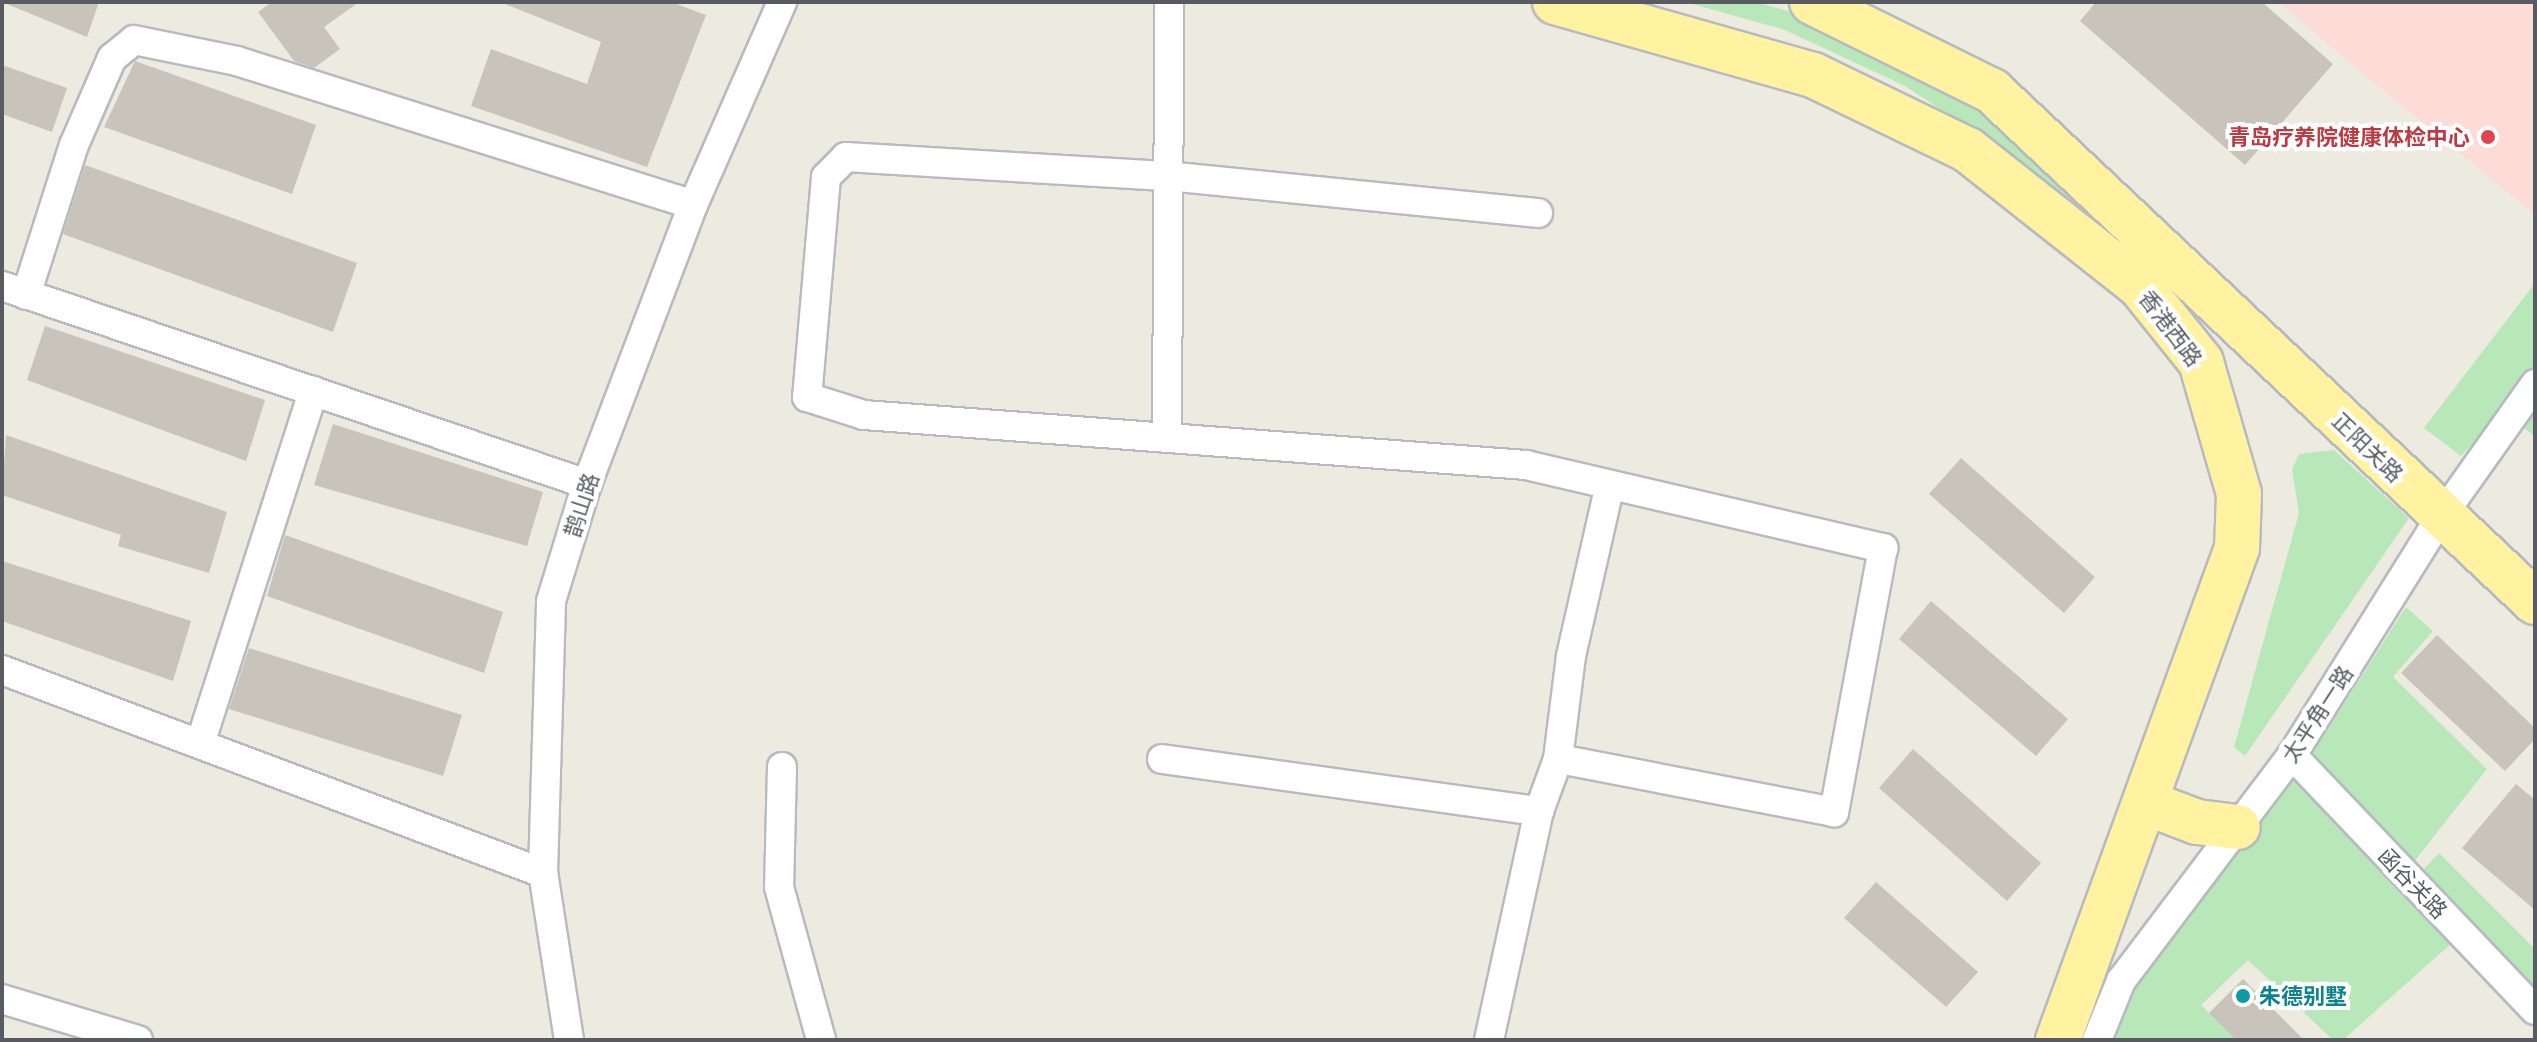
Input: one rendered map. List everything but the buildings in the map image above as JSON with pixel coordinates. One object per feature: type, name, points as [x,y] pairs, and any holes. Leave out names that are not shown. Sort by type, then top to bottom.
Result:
[{"type":"main road","name":"香港西路","points":[[1555,2],[1813,75],[1968,150],[2140,286],[2201,362],[2239,494],[2237,548],[2147,803],[2058,1040]]},
{"type":"main road","name":"香港西路","points":[[1812,2],[1992,91],[2204,289]]},
{"type":"main road","name":"正阳关路","points":[[2204,289],[2441,517],[2535,602]]},
{"type":"main road","points":[[2147,803],[2197,822],[2238,827]]},
{"type":"street","name":"鹊山路","points":[[569,1040],[543,873],[551,601],[587,484],[693,205],[782,2]]},
{"type":"street","points":[[1167,434],[1165,176],[1169,2]]},
{"type":"street","points":[[587,484],[14,290],[112,58],[134,40],[237,61],[693,205]]},
{"type":"street","points":[[1538,213],[1165,176],[846,157],[826,177],[807,397],[864,415],[1167,434],[1526,465],[1609,489],[1883,548],[1834,812],[1558,759]]},
{"type":"street","name":"太平角一路","points":[[2097,1040],[2121,981],[2292,755],[2441,517],[2535,384]]},
{"type":"street","points":[[200,744],[313,391]]},
{"type":"street","points":[[1489,1040],[1539,811],[1558,759],[1571,656],[1609,489]]},
{"type":"street","points":[[2,670],[543,873]]},
{"type":"street","name":"函谷关路","points":[[2292,755],[2535,1010]]},
{"type":"street","points":[[1162,759],[1539,811]]},
{"type":"street","points":[[782,767],[779,887],[821,1040]]},
{"type":"street","points":[[2,999],[138,1040]]},
{"type":"shaded area","name":"青岛疗养院健康体检中心","points":[[2279,2],[2535,2],[2535,215],[2345,59]]},
{"type":"green space","points":[[1685,2],[1755,2],[1788,11],[1914,71],[2028,144],[2104,211],[2093,225],[2015,158],[1905,86],[1785,30]]},
{"type":"green space","points":[[2535,283],[2535,437],[2504,411],[2461,456],[2424,428]]},
{"type":"green space","points":[[2334,450],[2409,518],[2245,756],[2234,747],[2299,513],[2292,469],[2299,454]]},
{"type":"green space","points":[[2406,607],[2433,631],[2393,677],[2487,769],[2413,863],[2310,757]]},
{"type":"green space","points":[[2292,771],[2453,942],[2343,1040],[2333,1040],[2248,960],[2201,1005],[2236,1040],[2111,1040],[2135,972]]},
{"type":"green space","points":[[2439,853],[2535,949],[2535,994],[2419,874]]},
{"type":"place","name":"青岛疗养院健康体检中心","points":[[2488,137]]},
{"type":"place","name":"朱德别墅","points":[[2243,996]]}]
